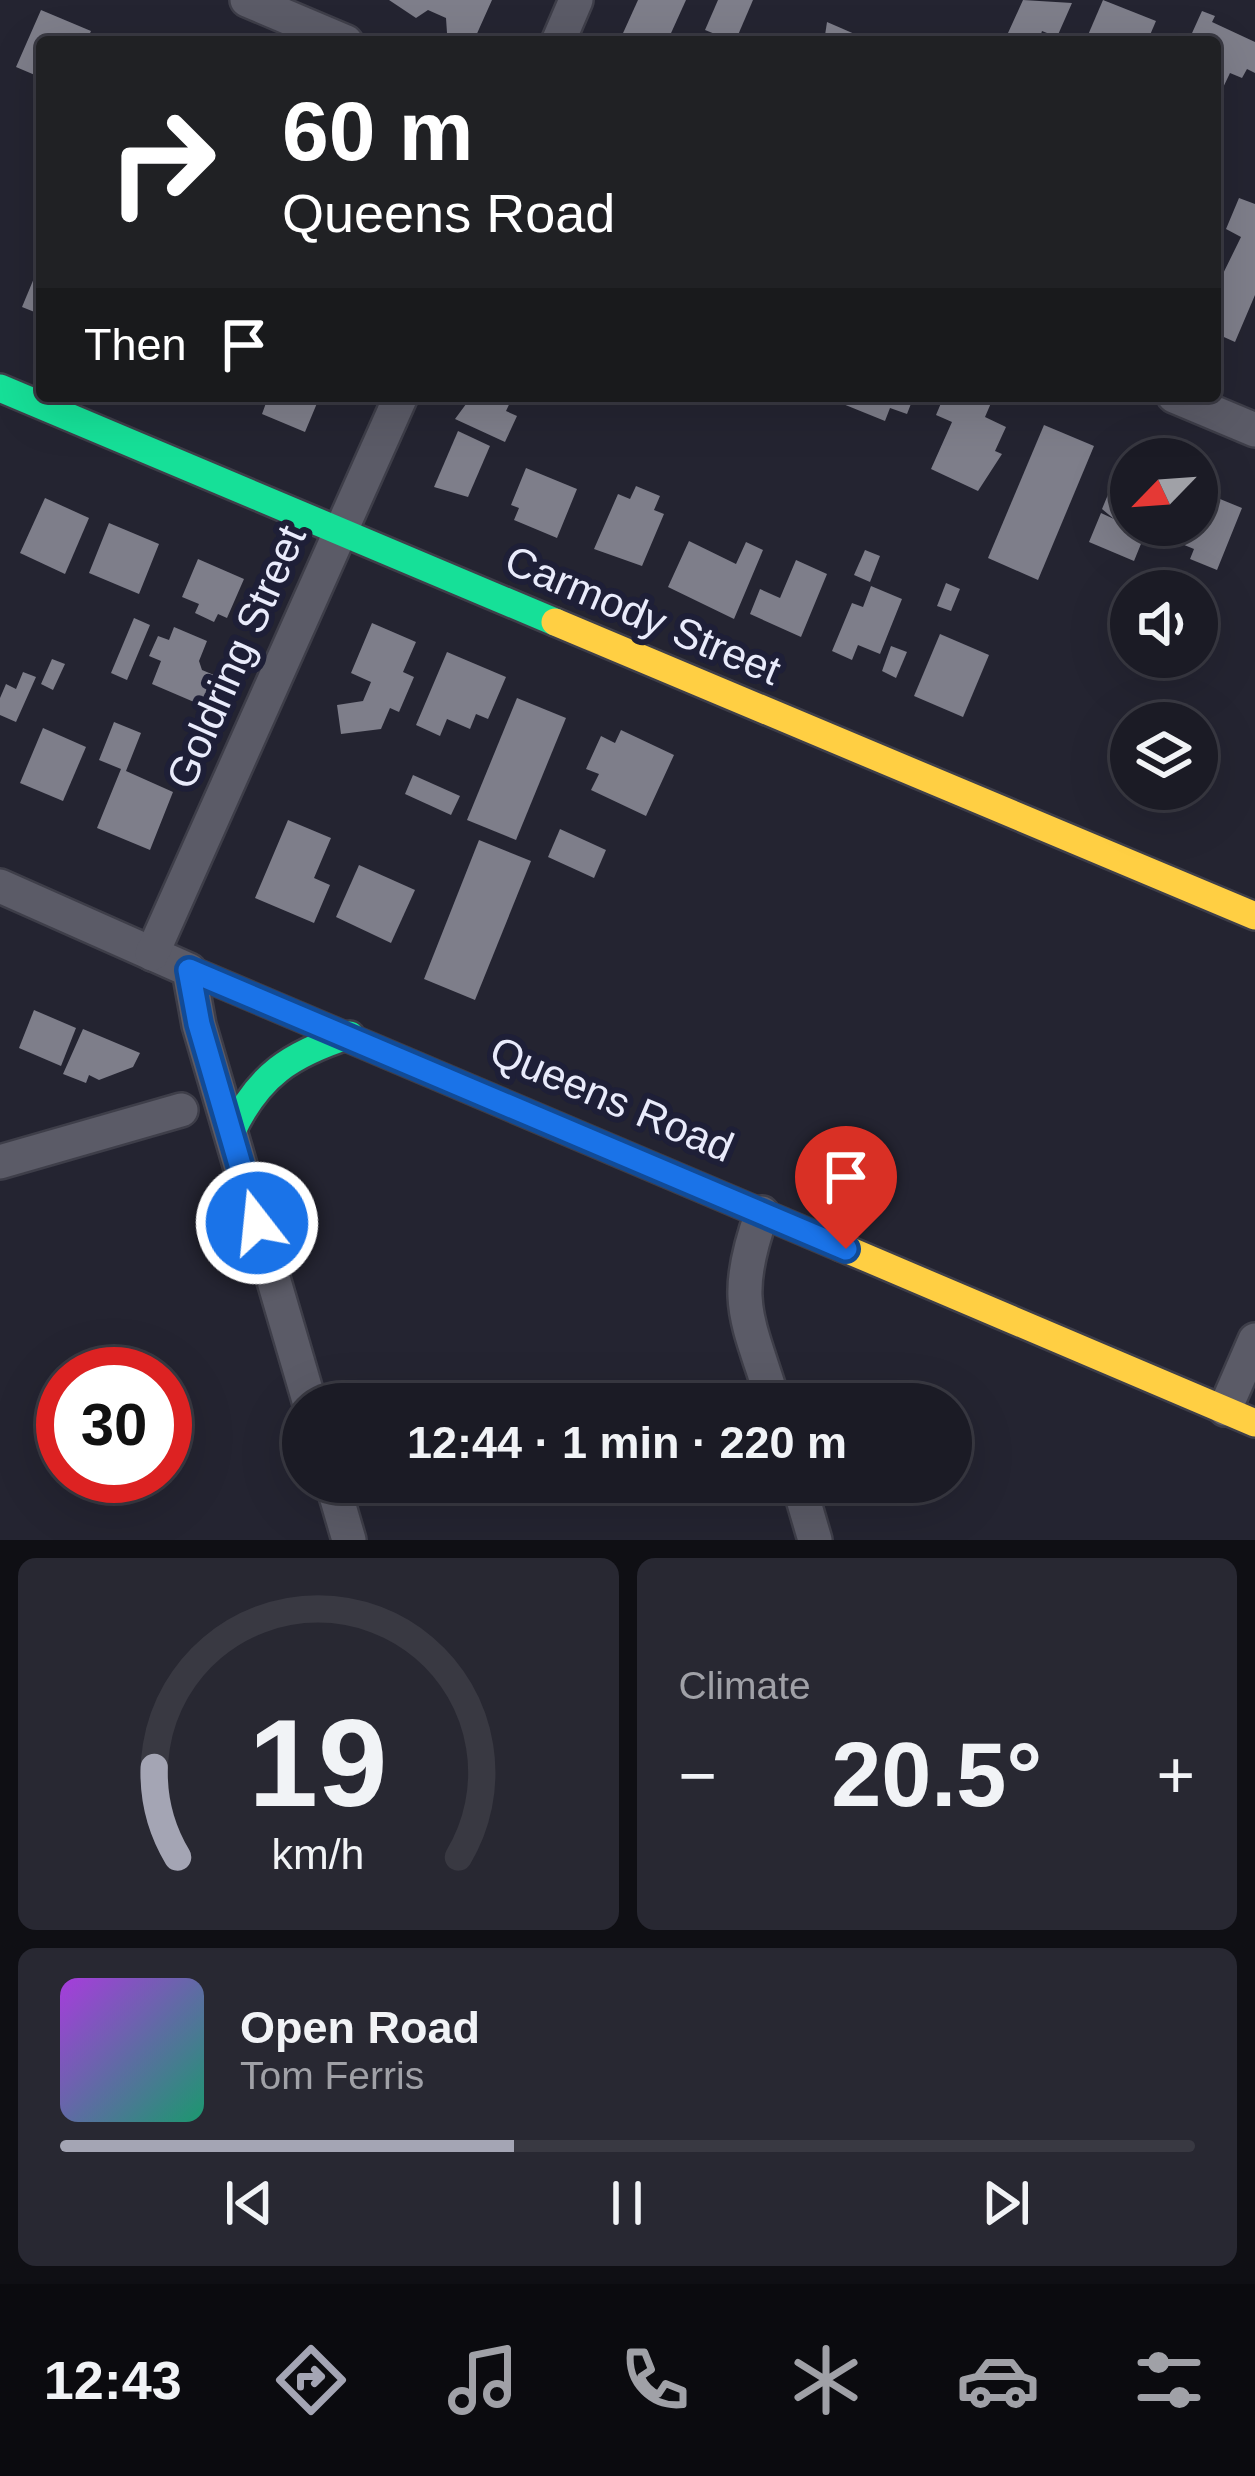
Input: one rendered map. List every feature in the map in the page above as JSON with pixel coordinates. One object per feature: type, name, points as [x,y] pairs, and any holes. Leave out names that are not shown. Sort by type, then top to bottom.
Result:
[{"type":"street","points":[[247,0],[332,36]]},
{"type":"street","points":[[561,36],[576,0]]},
{"type":"street","name":"Carmody Street","points":[[0,388],[1255,916]]},
{"type":"street","name":"Goldring Street","points":[[152,954],[398,402]]},
{"type":"street","points":[[1188,402],[1255,430]]},
{"type":"street","name":"Queens Road","points":[[0,886],[1240,1416]]},
{"type":"street","points":[[189,970],[199,1024],[304,1383]]},
{"type":"street","points":[[231,1133],[249,1090],[269,1068],[350,1035]]},
{"type":"street","points":[[0,1162],[181,1110]]},
{"type":"street","points":[[762,1213],[743,1266],[741,1294],[768,1383]]},
{"type":"street","points":[[1240,1416],[1255,1340]]},
{"type":"street","points":[[338,1503],[349,1540]]},
{"type":"street","points":[[804,1503],[815,1540]]},
{"type":"building","points":[[389,0],[492,0],[476,36],[447,33],[446,18],[428,10],[416,18]]},
{"type":"building","points":[[638,0],[686,0],[670,36],[622,36]]},
{"type":"building","points":[[718,0],[753,0],[738,36],[705,30]]},
{"type":"building","points":[[1023,0],[1072,3],[1057,36],[1042,31],[1040,36],[1008,33]]},
{"type":"building","points":[[1103,0],[1156,21],[1150,36],[1088,36]]},
{"type":"building","points":[[41,10],[91,31],[89,36],[36,36],[36,75],[16,67]]},
{"type":"building","points":[[1202,11],[1215,16],[1212,22],[1255,42],[1255,73],[1247,69],[1242,78],[1230,73],[1221,92],[1221,36],[1191,36]]},
{"type":"building","points":[[827,22],[857,35],[857,36],[825,36]]},
{"type":"building","points":[[1239,198],[1255,204],[1255,295],[1235,342],[1221,336],[1221,278],[1241,237],[1226,229]]},
{"type":"building","points":[[36,273],[36,313],[22,307]]},
{"type":"building","points":[[318,402],[305,432],[262,414],[266,403]]},
{"type":"building","points":[[468,402],[510,402],[506,411],[517,416],[505,442],[455,419]]},
{"type":"building","points":[[912,402],[907,414],[890,408],[885,421],[843,404]]},
{"type":"building","points":[[941,402],[989,402],[985,417],[1006,427],[995,451],[1002,454],[978,491],[931,469],[952,422],[936,415]]},
{"type":"building","points":[[1044,425],[1094,446],[1038,580],[988,558]]},
{"type":"building","points":[[458,431],[490,446],[468,497],[434,487]]},
{"type":"building","points":[[526,468],[577,489],[557,538],[514,520],[519,508],[511,505]]},
{"type":"building","points":[[636,486],[660,496],[654,510],[664,514],[642,566],[594,549],[618,494],[630,499]]},
{"type":"building","points":[[1110,490],[1110,516],[1102,509]]},
{"type":"building","points":[[45,498],[89,518],[65,574],[20,553]]},
{"type":"building","points":[[1220,499],[1242,508],[1217,570],[1190,559],[1194,549],[1187,546],[1218,546]]},
{"type":"building","points":[[1101,513],[1110,517],[1110,546],[1140,546],[1134,561],[1089,542]]},
{"type":"building","points":[[109,523],[159,544],[139,594],[89,573]]},
{"type":"building","points":[[689,541],[736,564],[746,542],[763,550],[734,619],[668,587]]},
{"type":"building","points":[[865,550],[880,556],[870,582],[854,575]]},
{"type":"building","points":[[198,559],[244,579],[227,618],[218,614],[214,622],[195,613],[199,604],[182,597]]},
{"type":"building","points":[[796,560],[827,574],[801,637],[750,614],[760,589],[780,598]]},
{"type":"building","points":[[946,583],[960,589],[951,611],[937,606]]},
{"type":"building","points":[[871,586],[902,599],[880,654],[858,645],[852,660],[832,651],[852,603],[863,607]]},
{"type":"building","points":[[134,618],[150,625],[127,680],[111,673]]},
{"type":"building","points":[[372,623],[416,642],[403,672],[414,677],[399,712],[390,708],[381,729],[341,734],[337,705],[363,701],[371,682],[351,673]]},
{"type":"building","points":[[174,627],[207,641],[199,661],[202,670],[214,675],[201,705],[152,684],[161,661],[149,656],[158,636],[169,640]]},
{"type":"building","points":[[940,634],[989,655],[963,717],[914,696]]},
{"type":"building","points":[[891,646],[907,652],[896,678],[882,671]]},
{"type":"building","points":[[447,652],[506,677],[488,719],[476,714],[470,729],[447,719],[440,736],[416,725]]},
{"type":"building","points":[[52,659],[65,664],[53,690],[41,684]]},
{"type":"building","points":[[23,672],[36,677],[16,722],[0,715],[0,698],[6,684],[16,689]]},
{"type":"building","points":[[517,698],[566,718],[516,840],[467,820]]},
{"type":"building","points":[[114,722],[141,733],[126,771],[173,792],[150,850],[97,828],[121,769],[99,760]]},
{"type":"building","points":[[43,728],[86,747],[63,801],[20,783]]},
{"type":"building","points":[[621,730],[674,755],[646,816],[591,790],[599,774],[586,769],[601,736],[615,743]]},
{"type":"building","points":[[413,775],[460,796],[451,815],[405,794]]},
{"type":"building","points":[[288,820],[331,838],[314,878],[330,885],[314,923],[255,898]]},
{"type":"building","points":[[560,829],[606,850],[594,878],[548,857]]},
{"type":"building","points":[[479,840],[531,861],[475,1000],[424,979]]},
{"type":"building","points":[[359,865],[415,890],[391,943],[336,917]]},
{"type":"building","points":[[34,1010],[76,1028],[61,1066],[19,1048]]},
{"type":"building","points":[[83,1029],[140,1053],[133,1067],[99,1080],[89,1075],[86,1083],[63,1074]]},
{"type":"traffic: fast","points":[[0,388],[555,622]]},
{"type":"traffic: fast","points":[[231,1133],[253,1096],[278,1069],[350,1035]]},
{"type":"traffic: slow","points":[[555,622],[1255,916]]},
{"type":"traffic: slow","points":[[841,1247],[1255,1423]]},
{"type":"traffic: jam","points":[[189,970],[841,1247]]},
{"type":"route","points":[[257,1223],[199,1024],[189,970],[846,1249]]}]
